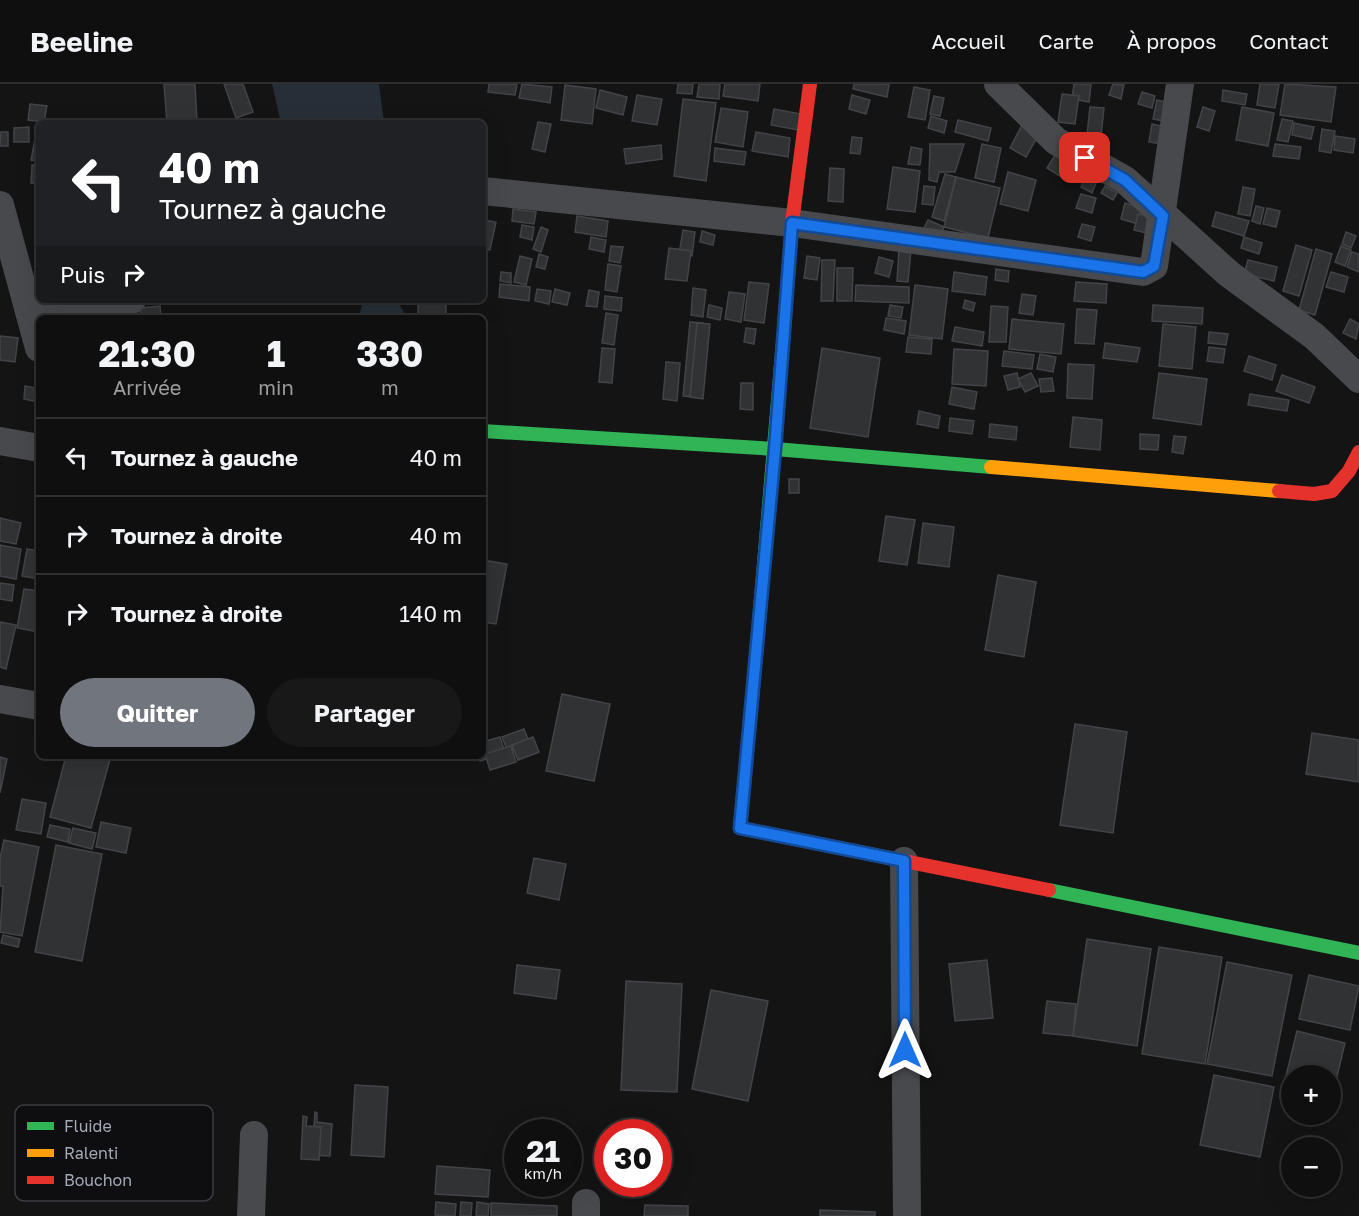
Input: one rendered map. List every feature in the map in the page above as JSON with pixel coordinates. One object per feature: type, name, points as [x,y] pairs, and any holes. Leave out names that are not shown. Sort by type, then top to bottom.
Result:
[{"type":"street","points":[[810,84],[792,223],[775,449],[740,828],[1359,953]]},
{"type":"street","points":[[999,84],[1056,141],[1125,180],[1229,274],[1314,336],[1359,379]]},
{"type":"street","points":[[486,191],[792,223],[1143,272],[1154,266],[1163,216],[1180,84]]},
{"type":"street","points":[[0,206],[36,337]]},
{"type":"street","points":[[29,311],[104,303]]},
{"type":"street","points":[[486,431],[775,449],[1314,494],[1332,491],[1345,477],[1359,452]]},
{"type":"street","points":[[0,441],[36,447]]},
{"type":"street","points":[[0,699],[36,705]]},
{"type":"street","points":[[904,861],[907,1216]]},
{"type":"street","points":[[251,1216],[254,1135]]},
{"type":"shaded area","points":[[272,84],[379,84],[384,120],[280,120]]},
{"type":"shaded area","points":[[363,303],[399,303],[405,315],[359,315]]},
{"type":"building","points":[[164,84],[195,84],[197,120],[167,120]]},
{"type":"building","points":[[224,84],[243,84],[253,112],[236,118]]},
{"type":"building","points":[[489,84],[517,84],[515,95],[488,92]]},
{"type":"building","points":[[522,84],[552,87],[550,103],[519,98]]},
{"type":"building","points":[[678,84],[693,84],[692,94],[677,93]]},
{"type":"building","points":[[699,84],[720,84],[719,99],[697,97]]},
{"type":"building","points":[[725,84],[760,84],[758,101],[723,96]]},
{"type":"building","points":[[854,84],[889,84],[887,97],[853,89]]},
{"type":"building","points":[[1074,84],[1091,84],[1089,102],[1072,99]]},
{"type":"building","points":[[1113,84],[1124,85],[1121,99],[1109,95]]},
{"type":"building","points":[[1260,84],[1279,84],[1275,108],[1257,105]]},
{"type":"building","points":[[1285,84],[1336,87],[1331,122],[1280,115]]},
{"type":"building","points":[[565,85],[596,89],[592,124],[561,120]]},
{"type":"building","points":[[914,87],[930,90],[925,120],[908,117]]},
{"type":"building","points":[[600,90],[627,97],[623,115],[596,108]]},
{"type":"building","points":[[1223,90],[1247,94],[1245,105],[1222,101]]},
{"type":"building","points":[[1142,92],[1155,96],[1152,108],[1138,104]]},
{"type":"building","points":[[1062,94],[1079,96],[1075,124],[1058,122]]},
{"type":"building","points":[[637,95],[662,99],[657,125],[632,121]]},
{"type":"building","points":[[852,95],[870,100],[866,114],[849,109]]},
{"type":"building","points":[[934,96],[944,98],[940,116],[930,114]]},
{"type":"building","points":[[683,99],[716,103],[706,181],[674,176]]},
{"type":"building","points":[[1157,100],[1167,102],[1164,121],[1153,119]]},
{"type":"building","points":[[30,104],[47,106],[44,120],[28,120]]},
{"type":"building","points":[[1090,107],[1104,108],[1100,146],[1086,144]]},
{"type":"building","points":[[1203,107],[1215,111],[1209,131],[1197,127]]},
{"type":"building","points":[[1242,107],[1274,113],[1268,146],[1236,140]]},
{"type":"building","points":[[721,108],[748,112],[743,147],[715,142]]},
{"type":"building","points":[[774,109],[801,114],[798,130],[771,125]]},
{"type":"building","points":[[931,116],[947,121],[944,133],[928,128]]},
{"type":"building","points":[[1282,119],[1293,121],[1288,142],[1277,140]]},
{"type":"building","points":[[958,120],[991,128],[988,141],[955,132]]},
{"type":"building","points":[[538,122],[551,124],[545,152],[532,149]]},
{"type":"building","points":[[1294,123],[1314,127],[1311,139],[1292,135]]},
{"type":"building","points":[[1152,124],[1165,127],[1161,144],[1149,142]]},
{"type":"building","points":[[1022,125],[1039,134],[1026,157],[1010,148]]},
{"type":"building","points":[[29,127],[29,142],[14,142],[14,128]]},
{"type":"building","points":[[1322,129],[1335,131],[1331,153],[1319,151]]},
{"type":"building","points":[[1,132],[8,132],[8,146],[0,146]]},
{"type":"building","points":[[756,132],[790,138],[788,157],[752,151]]},
{"type":"building","points":[[1335,136],[1355,139],[1353,153],[1334,150]]},
{"type":"building","points":[[852,137],[862,138],[860,154],[850,153]]},
{"type":"building","points":[[35,139],[36,161],[31,160]]},
{"type":"building","points":[[930,144],[964,144],[955,172],[939,172],[937,182],[929,180]]},
{"type":"building","points":[[982,144],[1001,148],[994,182],[975,178]]},
{"type":"building","points":[[1275,144],[1301,147],[1299,159],[1273,156]]},
{"type":"building","points":[[661,145],[662,159],[626,164],[624,149]]},
{"type":"building","points":[[911,147],[922,149],[920,165],[908,164]]},
{"type":"building","points":[[715,148],[746,152],[744,165],[714,161]]},
{"type":"building","points":[[1055,155],[1070,165],[1063,178],[1047,168]]},
{"type":"building","points":[[32,165],[36,166],[36,183],[31,183]]},
{"type":"building","points":[[893,167],[920,171],[915,212],[887,209]]},
{"type":"building","points":[[830,168],[844,169],[843,202],[828,201]]},
{"type":"building","points":[[1008,172],[1036,180],[1028,211],[1000,204]]},
{"type":"building","points":[[945,174],[956,177],[944,221],[932,217]]},
{"type":"building","points":[[956,177],[1000,188],[988,238],[944,227]]},
{"type":"building","points":[[1085,178],[1096,183],[1092,193],[1081,187]]},
{"type":"building","points":[[924,186],[935,187],[933,205],[922,204]]},
{"type":"building","points":[[1105,186],[1117,193],[1113,200],[1101,193]]},
{"type":"building","points":[[1243,187],[1255,189],[1250,216],[1238,214]]},
{"type":"building","points":[[1081,194],[1096,198],[1092,213],[1076,208]]},
{"type":"building","points":[[1125,203],[1142,208],[1138,224],[1121,219]]},
{"type":"building","points":[[1256,206],[1264,208],[1260,224],[1252,221]]},
{"type":"building","points":[[1267,208],[1280,211],[1276,227],[1263,224]]},
{"type":"building","points":[[513,209],[536,212],[534,224],[512,221]]},
{"type":"building","points":[[1216,212],[1249,221],[1244,236],[1212,226]]},
{"type":"building","points":[[1138,214],[1155,218],[1151,234],[1134,230]]},
{"type":"building","points":[[577,216],[608,221],[606,237],[575,232]]},
{"type":"building","points":[[486,220],[496,222],[490,250],[486,249]]},
{"type":"building","points":[[928,220],[944,227],[940,237],[923,230]]},
{"type":"building","points":[[1082,224],[1095,227],[1091,241],[1078,237]]},
{"type":"building","points":[[522,225],[534,227],[532,240],[520,237]]},
{"type":"building","points":[[541,227],[548,230],[541,252],[533,249]]},
{"type":"building","points":[[683,230],[695,232],[692,256],[679,254]]},
{"type":"building","points":[[702,231],[715,235],[713,245],[700,242]]},
{"type":"building","points":[[1346,232],[1356,236],[1351,248],[1342,244]]},
{"type":"building","points":[[591,237],[606,240],[604,252],[589,249]]},
{"type":"building","points":[[1244,237],[1262,243],[1259,254],[1241,248]]},
{"type":"building","points":[[1296,245],[1312,250],[1299,296],[1283,291]]},
{"type":"building","points":[[611,246],[623,247],[620,263],[609,261]]},
{"type":"building","points":[[1341,246],[1351,250],[1345,266],[1335,262]]},
{"type":"building","points":[[669,248],[691,251],[687,281],[665,279]]},
{"type":"building","points":[[899,249],[911,250],[908,282],[897,281]]},
{"type":"building","points":[[1316,249],[1332,254],[1315,315],[1299,310]]},
{"type":"building","points":[[1352,252],[1359,254],[1359,272],[1347,267]]},
{"type":"building","points":[[539,254],[548,257],[545,269],[536,267]]},
{"type":"building","points":[[520,256],[532,259],[526,285],[514,282]]},
{"type":"building","points":[[807,256],[820,258],[817,280],[804,278]]},
{"type":"building","points":[[879,257],[893,261],[889,277],[875,273]]},
{"type":"building","points":[[822,260],[835,260],[833,301],[821,301]]},
{"type":"building","points":[[1248,260],[1277,267],[1274,281],[1244,274]]},
{"type":"building","points":[[608,264],[621,266],[617,292],[605,290]]},
{"type":"building","points":[[837,268],[853,268],[852,301],[837,301]]},
{"type":"building","points":[[996,269],[1009,271],[1008,282],[995,280]]},
{"type":"building","points":[[501,272],[511,273],[511,283],[500,281]]},
{"type":"building","points":[[954,272],[987,277],[985,295],[952,291]]},
{"type":"building","points":[[1331,272],[1348,277],[1344,292],[1326,287]]},
{"type":"building","points":[[749,282],[769,284],[764,323],[744,320]]},
{"type":"building","points":[[1076,282],[1107,284],[1106,303],[1074,301]]},
{"type":"building","points":[[500,284],[530,287],[529,301],[499,297]]},
{"type":"building","points":[[856,285],[909,287],[909,303],[855,301]]},
{"type":"building","points":[[915,285],[948,289],[942,339],[909,335]]},
{"type":"building","points":[[693,288],[706,290],[703,317],[691,315]]},
{"type":"building","points":[[537,289],[551,291],[549,304],[535,301]]},
{"type":"building","points":[[555,289],[570,293],[567,305],[552,302]]},
{"type":"building","points":[[589,290],[599,292],[597,307],[586,306]]},
{"type":"building","points":[[729,292],[745,294],[741,322],[725,319]]},
{"type":"building","points":[[1022,294],[1036,296],[1033,315],[1019,313]]},
{"type":"building","points":[[605,296],[622,298],[621,311],[604,309]]},
{"type":"building","points":[[965,300],[975,303],[973,311],[963,308]]},
{"type":"building","points":[[418,303],[446,303],[446,315],[418,315]]},
{"type":"building","points":[[709,305],[722,308],[720,320],[707,317]]},
{"type":"building","points":[[890,305],[903,307],[901,318],[888,316]]},
{"type":"building","points":[[1153,305],[1203,308],[1202,324],[1152,321]]},
{"type":"building","points":[[160,306],[161,315],[141,315],[140,308]]},
{"type":"building","points":[[991,306],[1008,307],[1006,342],[989,342]]},
{"type":"building","points":[[1077,309],[1097,310],[1094,344],[1075,343]]},
{"type":"building","points":[[606,313],[618,315],[614,345],[602,343]]},
{"type":"building","points":[[886,318],[906,321],[904,334],[884,330]]},
{"type":"building","points":[[1012,319],[1064,324],[1061,354],[1009,349]]},
{"type":"building","points":[[1350,319],[1359,324],[1356,339],[1343,333]]},
{"type":"building","points":[[690,322],[703,323],[696,397],[683,396]]},
{"type":"building","points":[[697,323],[710,324],[703,399],[690,397]]},
{"type":"building","points":[[1163,324],[1196,327],[1192,369],[1159,366]]},
{"type":"building","points":[[955,327],[984,332],[982,346],[952,341]]},
{"type":"building","points":[[746,328],[756,329],[754,344],[744,342]]},
{"type":"building","points":[[1209,332],[1228,334],[1226,345],[1208,343]]},
{"type":"building","points":[[0,336],[18,338],[15,362],[0,360]]},
{"type":"building","points":[[908,337],[932,339],[931,354],[906,352]]},
{"type":"building","points":[[1105,343],[1140,348],[1137,362],[1103,358]]},
{"type":"building","points":[[1209,347],[1225,349],[1223,363],[1207,361]]},
{"type":"building","points":[[602,348],[615,349],[612,383],[599,382]]},
{"type":"building","points":[[822,348],[880,358],[868,437],[810,428]]},
{"type":"building","points":[[954,349],[988,351],[986,386],[952,384]]},
{"type":"building","points":[[1004,351],[1034,355],[1032,369],[1002,366]]},
{"type":"building","points":[[1040,354],[1056,357],[1053,372],[1037,369]]},
{"type":"building","points":[[1249,356],[1276,365],[1272,380],[1244,371]]},
{"type":"building","points":[[666,362],[680,363],[677,401],[663,399]]},
{"type":"building","points":[[1068,364],[1094,365],[1092,399],[1067,398]]},
{"type":"building","points":[[1017,373],[1020,387],[1008,390],[1004,376]]},
{"type":"building","points":[[1031,373],[1038,386],[1025,392],[1018,379]]},
{"type":"building","points":[[1159,373],[1207,379],[1201,425],[1153,418]]},
{"type":"building","points":[[1282,375],[1315,387],[1309,403],[1276,391]]},
{"type":"building","points":[[1052,378],[1054,391],[1041,392],[1039,379]]},
{"type":"building","points":[[741,383],[753,383],[753,410],[740,409]]},
{"type":"building","points":[[25,386],[36,388],[34,401],[24,399]]},
{"type":"building","points":[[952,387],[977,392],[974,409],[949,404]]},
{"type":"building","points":[[1250,394],[1289,400],[1287,411],[1248,405]]},
{"type":"building","points":[[919,411],[940,416],[938,428],[917,424]]},
{"type":"building","points":[[1073,417],[1102,420],[1100,450],[1070,447]]},
{"type":"building","points":[[950,418],[974,421],[972,434],[949,431]]},
{"type":"building","points":[[990,424],[1017,427],[1016,440],[989,437]]},
{"type":"building","points":[[1140,434],[1159,435],[1158,450],[1140,449]]},
{"type":"building","points":[[1174,436],[1186,437],[1183,454],[1172,452]]},
{"type":"building","points":[[789,479],[799,479],[799,493],[789,493]]},
{"type":"building","points":[[886,516],[915,520],[907,565],[879,561]]},
{"type":"building","points":[[0,518],[21,523],[16,544],[0,541]]},
{"type":"building","points":[[923,523],[954,527],[949,567],[918,563]]},
{"type":"building","points":[[0,545],[21,549],[16,579],[0,576]]},
{"type":"building","points":[[27,549],[36,550],[36,578],[22,576]]},
{"type":"building","points":[[486,560],[507,564],[496,624],[486,622]]},
{"type":"building","points":[[998,575],[1036,582],[1024,657],[985,650]]},
{"type":"building","points":[[0,583],[14,585],[12,601],[0,599]]},
{"type":"building","points":[[24,589],[36,591],[36,631],[17,628]]},
{"type":"building","points":[[0,622],[16,625],[6,669],[0,667]]},
{"type":"building","points":[[562,694],[610,704],[594,781],[546,771]]},
{"type":"building","points":[[1075,724],[1127,732],[1113,833],[1060,825]]},
{"type":"building","points":[[524,729],[530,744],[508,752],[502,737]]},
{"type":"building","points":[[1312,733],[1359,740],[1359,782],[1306,774]]},
{"type":"building","points":[[500,737],[505,753],[480,761],[479,759],[486,759],[486,741]]},
{"type":"building","points":[[533,737],[539,752],[518,760],[512,745]]},
{"type":"building","points":[[511,746],[516,762],[490,770],[486,754]]},
{"type":"building","points":[[0,757],[7,759],[0,793]]},
{"type":"building","points":[[65,759],[110,759],[91,828],[50,817]]},
{"type":"building","points":[[22,799],[46,803],[41,834],[16,830]]},
{"type":"building","points":[[101,822],[131,828],[126,853],[96,847]]},
{"type":"building","points":[[50,825],[70,829],[68,842],[47,837]]},
{"type":"building","points":[[73,828],[96,833],[92,849],[69,843]]},
{"type":"building","points":[[4,840],[39,847],[22,936],[0,932],[3,886],[0,886],[0,859]]},
{"type":"building","points":[[56,845],[102,854],[82,961],[35,952]]},
{"type":"building","points":[[534,858],[566,864],[559,900],[527,893]]},
{"type":"building","points":[[3,935],[20,939],[18,947],[1,943]]},
{"type":"building","points":[[1087,939],[1151,949],[1137,1046],[1073,1036]]},
{"type":"building","points":[[1159,947],[1222,957],[1205,1064],[1142,1054]]},
{"type":"building","points":[[987,960],[993,1018],[955,1021],[949,964]]},
{"type":"building","points":[[1227,962],[1292,975],[1272,1076],[1207,1064]]},
{"type":"building","points":[[517,965],[560,970],[556,999],[514,993]]},
{"type":"building","points":[[1309,975],[1359,986],[1350,1030],[1299,1019]]},
{"type":"building","points":[[626,981],[682,984],[677,1092],[621,1090]]},
{"type":"building","points":[[711,990],[768,1001],[748,1101],[692,1089]]},
{"type":"building","points":[[1047,1001],[1076,1004],[1073,1036],[1043,1033]]},
{"type":"building","points":[[1297,1031],[1345,1043],[1340,1065],[1289,1065]]},
{"type":"building","points":[[1214,1075],[1274,1087],[1260,1157],[1200,1145]]},
{"type":"building","points":[[355,1085],[388,1087],[384,1157],[351,1155]]},
{"type":"building","points":[[315,1112],[317,1122],[332,1124],[330,1156],[312,1155]]},
{"type":"building","points":[[303,1116],[307,1117],[306,1126],[321,1127],[319,1160],[301,1159]]},
{"type":"building","points":[[437,1166],[490,1170],[488,1197],[435,1194]]},
{"type":"building","points":[[436,1202],[456,1204],[455,1216],[435,1215]]},
{"type":"building","points":[[461,1202],[472,1203],[471,1216],[460,1216]]},
{"type":"building","points":[[477,1202],[489,1204],[488,1216],[476,1216]]},
{"type":"building","points":[[491,1203],[557,1206],[557,1216],[491,1216]]},
{"type":"building","points":[[645,1205],[688,1206],[688,1216],[644,1216]]},
{"type":"building","points":[[820,1210],[875,1212],[875,1216],[820,1216]]},
{"type":"traffic: fast","points":[[758,634],[784,330]]},
{"type":"traffic: fast","points":[[486,431],[775,449],[991,467]]},
{"type":"traffic: fast","points":[[1049,890],[1359,953]]},
{"type":"traffic: slow","points":[[991,467],[1279,491]]},
{"type":"traffic: jam","points":[[784,330],[792,223],[810,84]]},
{"type":"traffic: jam","points":[[1279,491],[1314,494],[1332,491],[1349,471],[1359,452]]},
{"type":"traffic: jam","points":[[758,634],[740,828],[1049,890]]},
{"type":"route","points":[[905,1050],[904,861],[740,828],[775,449],[792,223],[1143,272],[1152,268],[1163,216],[1125,180],[1085,158]]}]
